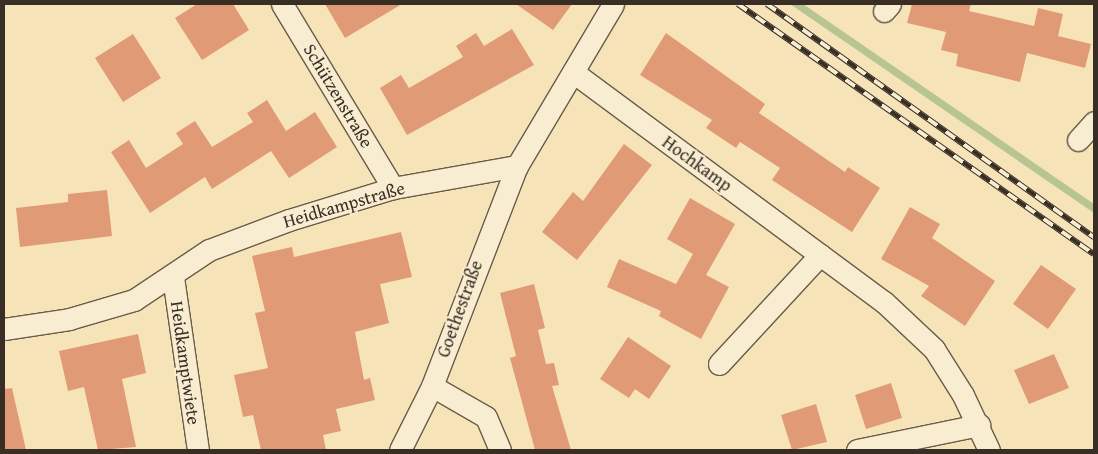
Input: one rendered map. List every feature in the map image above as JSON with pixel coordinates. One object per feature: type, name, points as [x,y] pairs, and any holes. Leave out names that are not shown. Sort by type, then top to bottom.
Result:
[{"type":"street","name":"Schützenstraße","points":[[282,4],[393,188]]},
{"type":"street","points":[[517,166],[614,4]]},
{"type":"street","name":"Hochkamp","points":[[573,72],[884,302],[934,349],[978,425],[989,450]]},
{"type":"street","points":[[1078,140],[1094,122]]},
{"type":"street","name":"Heidkampstraße","points":[[4,329],[69,319],[134,300],[173,277],[209,250],[393,188],[517,166]]},
{"type":"street","name":"Goethestraße","points":[[400,450],[432,386],[517,166]]},
{"type":"street","points":[[719,364],[820,255]]},
{"type":"street","name":"Heidkamptwiete","points":[[173,277],[198,450]]},
{"type":"street","points":[[432,386],[486,416],[500,450]]},
{"type":"street","points":[[857,450],[978,425]]},
{"type":"green space","points":[[790,4],[803,4],[1094,204],[1094,213]]},
{"type":"building","points":[[197,4],[233,4],[249,30],[202,60],[175,18]]},
{"type":"building","points":[[325,4],[402,4],[345,38]]},
{"type":"building","points":[[516,4],[572,4],[553,30]]},
{"type":"building","points":[[912,4],[971,4],[969,11],[1034,26],[1038,8],[1063,14],[1058,36],[1091,44],[1085,68],[1027,53],[1020,82],[956,66],[958,54],[941,50],[946,32],[907,23]]},
{"type":"building","points":[[512,29],[534,65],[407,135],[380,88],[401,75],[409,88],[463,57],[456,46],[476,33],[484,46]]},
{"type":"building","points":[[666,33],[765,104],[759,113],[845,172],[848,167],[880,188],[852,232],[772,180],[780,168],[740,142],[736,148],[706,128],[712,120],[640,75]]},
{"type":"building","points":[[133,34],[161,78],[123,102],[95,58]]},
{"type":"building","points":[[267,100],[286,131],[315,112],[337,147],[289,178],[271,151],[212,189],[205,177],[150,213],[111,152],[129,140],[146,168],[183,144],[176,133],[195,121],[212,147],[253,122],[247,113]]},
{"type":"building","points":[[624,144],[652,165],[577,260],[542,232],[573,192],[583,201]]},
{"type":"building","points":[[107,190],[112,236],[20,247],[16,208],[68,202],[68,194]]},
{"type":"building","points":[[690,198],[735,224],[706,275],[729,287],[701,339],[659,316],[661,311],[607,287],[619,259],[676,284],[693,254],[667,239]]},
{"type":"building","points":[[910,207],[940,224],[932,238],[995,281],[965,326],[921,296],[929,286],[881,259]]},
{"type":"building","points":[[401,232],[412,277],[380,284],[389,323],[355,332],[364,380],[370,378],[375,400],[336,409],[341,431],[323,435],[326,450],[261,450],[253,415],[243,417],[234,375],[268,368],[255,313],[265,311],[252,256],[292,247],[294,257]]},
{"type":"building","points":[[1041,265],[1076,289],[1048,329],[1013,304]]},
{"type":"building","points":[[534,284],[545,328],[538,330],[546,364],[554,363],[559,385],[552,386],[571,450],[535,450],[510,358],[516,356],[500,293]]},
{"type":"building","points":[[138,334],[146,373],[122,379],[136,447],[98,450],[84,387],[68,391],[59,351]]},
{"type":"building","points":[[628,337],[671,366],[649,399],[635,389],[629,398],[600,379]]},
{"type":"building","points":[[1054,354],[1069,388],[1029,404],[1014,370]]},
{"type":"building","points":[[891,383],[902,418],[866,429],[855,395]]},
{"type":"building","points":[[12,388],[26,450],[4,450],[4,389]]},
{"type":"building","points":[[816,404],[827,442],[792,450],[781,415]]},
{"type":"railway","points":[[738,4],[1094,254]]},
{"type":"railway","points":[[767,4],[1094,237]]}]
